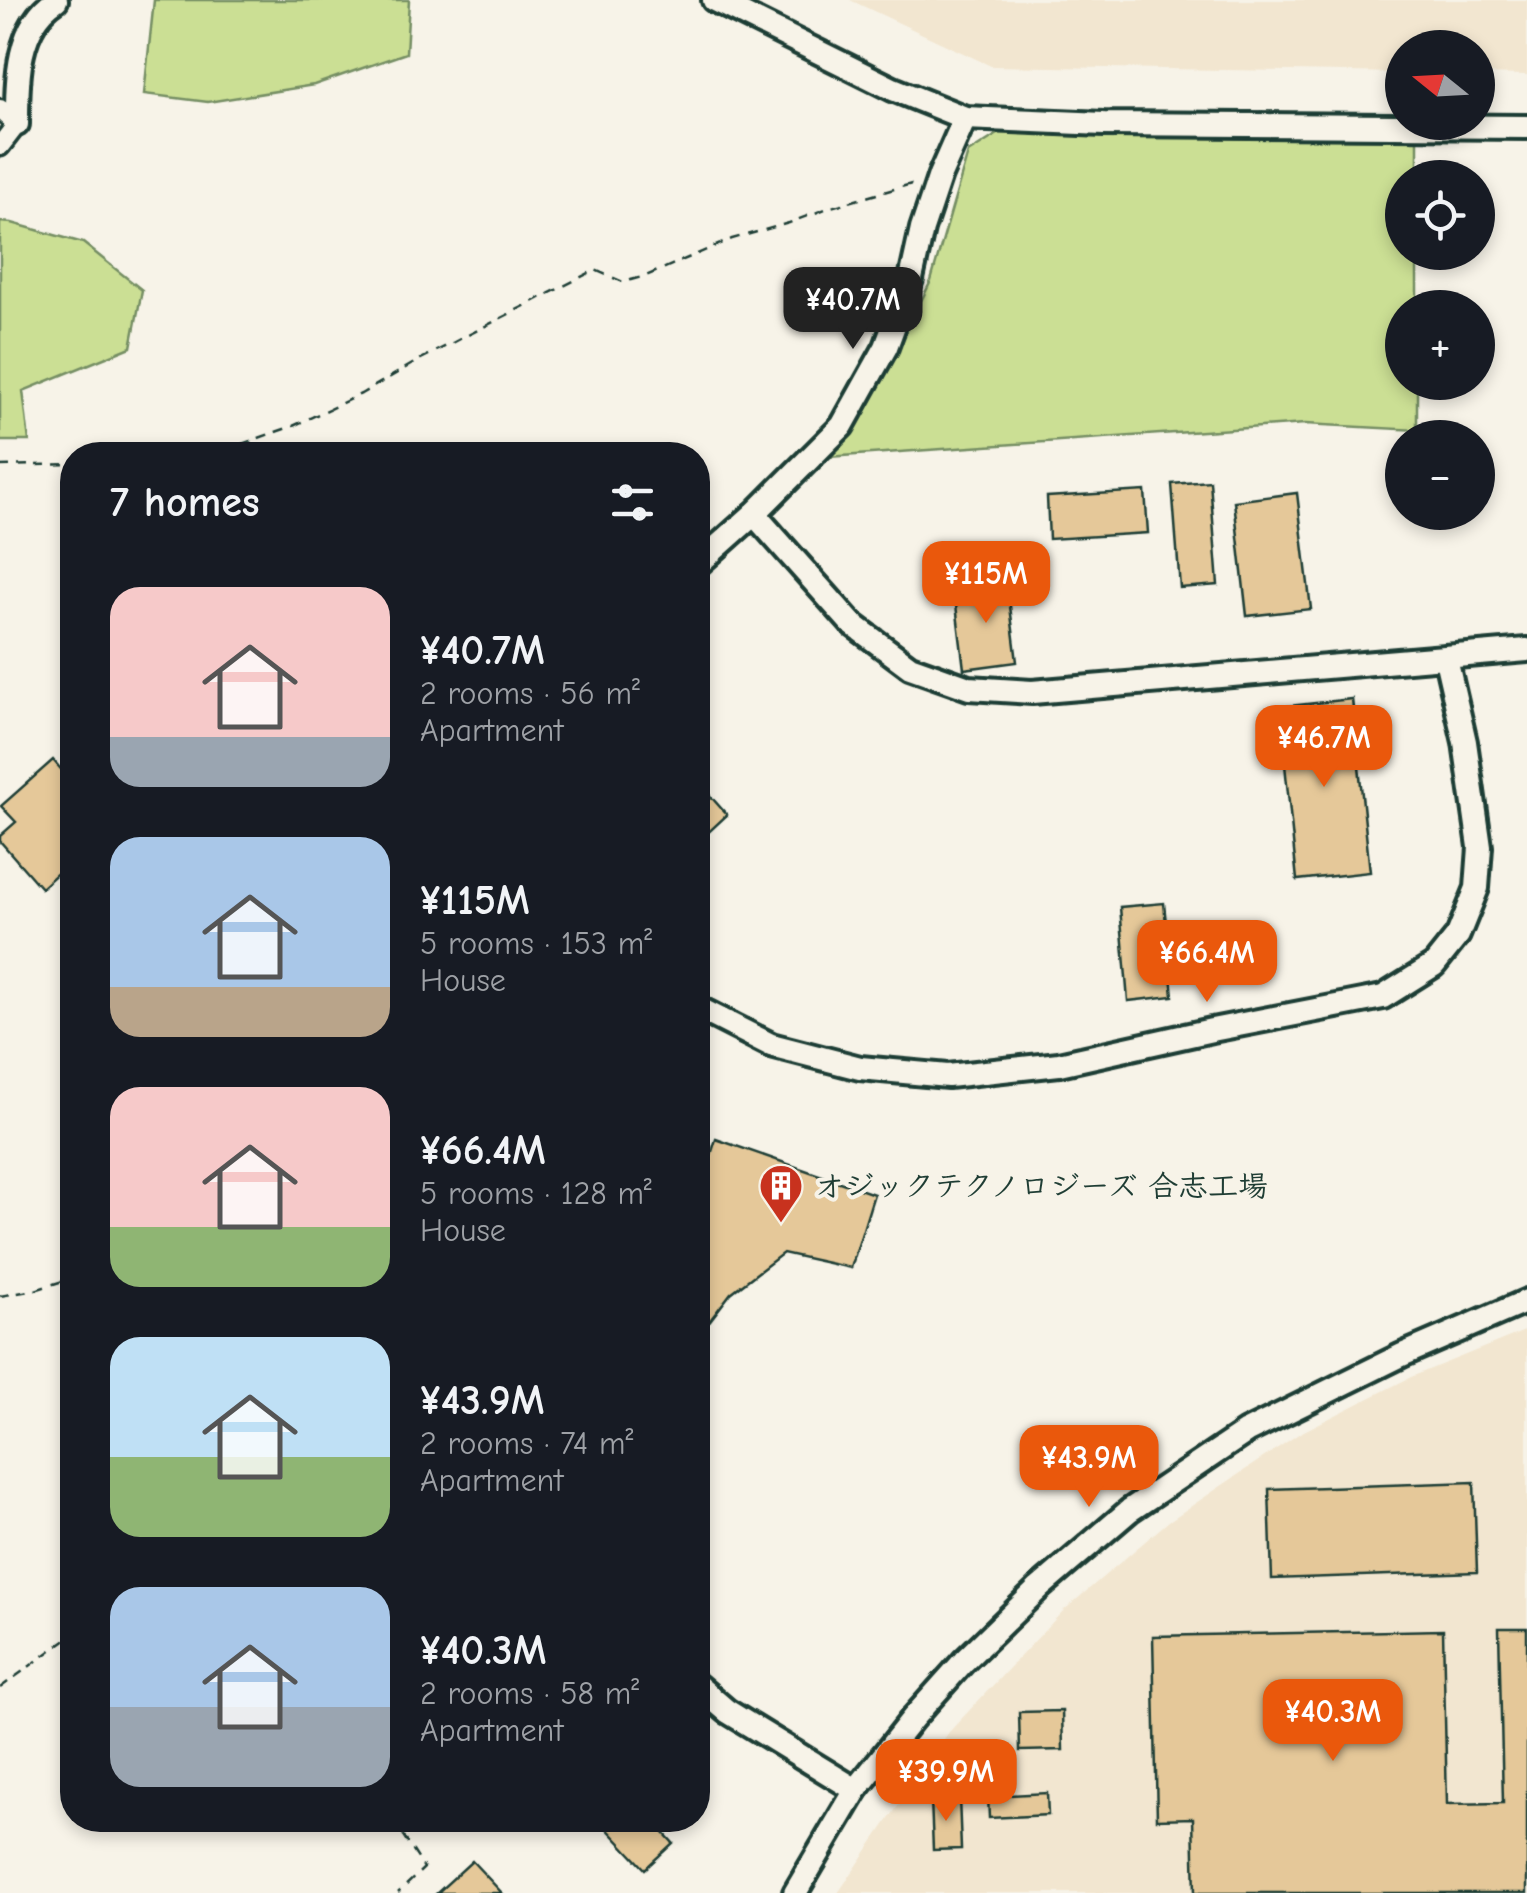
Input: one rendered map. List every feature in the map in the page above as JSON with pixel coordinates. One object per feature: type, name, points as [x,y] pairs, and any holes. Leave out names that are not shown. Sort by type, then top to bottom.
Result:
[{"type":"street","points":[[0,146],[28,34],[56,0]]},
{"type":"street","points":[[714,0],[893,88],[965,118],[1104,124],[1527,126]]},
{"type":"street","points":[[710,553],[842,426],[886,347],[911,279],[922,228],[940,175],[965,118]]},
{"type":"street","points":[[754,514],[851,623],[910,668],[969,688],[1032,692],[1527,650]]},
{"type":"street","points":[[710,1014],[770,1045],[860,1068],[948,1076],[1059,1064],[1383,997],[1434,965],[1458,935],[1476,888],[1480,847],[1465,742],[1446,659]]},
{"type":"street","points":[[796,1893],[856,1790],[914,1718],[964,1661],[1039,1588],[1130,1510],[1246,1432],[1402,1355],[1527,1301]]},
{"type":"street","points":[[710,1696],[727,1711],[856,1790]]},
{"type":"path","points":[[248,442],[361,394],[595,270],[624,282],[646,276],[732,239],[940,175]]},
{"type":"path","points":[[0,466],[60,464]]},
{"type":"path","points":[[0,1296],[60,1282]]},
{"type":"path","points":[[0,1688],[60,1643]]},
{"type":"path","points":[[398,1893],[424,1868],[400,1832]]},
{"type":"shaded area","points":[[850,0],[1527,0],[1527,75],[1495,74],[1495,30],[1385,30],[1385,73],[991,66]]},
{"type":"shaded area","points":[[1527,1330],[1527,1893],[838,1893],[949,1732],[1063,1611],[1169,1521],[1300,1433],[1411,1377]]},
{"type":"green space","points":[[154,0],[409,0],[406,53],[314,85],[208,102],[144,94]]},
{"type":"green space","points":[[1009,127],[1385,131],[1385,140],[1418,140],[1418,160],[1385,160],[1385,270],[1417,270],[1417,290],[1385,290],[1385,400],[1417,400],[1417,420],[1385,420],[1385,428],[1305,424],[827,457],[866,411],[931,281],[968,153]]},
{"type":"green space","points":[[0,222],[83,243],[142,290],[131,347],[23,391],[29,441],[0,441]]},
{"type":"building","points":[[1210,481],[1218,585],[1180,588],[1172,484]]},
{"type":"building","points":[[1145,491],[1148,533],[1049,539],[1047,497]]},
{"type":"building","points":[[1297,493],[1311,609],[1247,616],[1234,501]]},
{"type":"building","points":[[1007,582],[1017,662],[964,669],[954,589]]},
{"type":"building","points":[[1352,699],[1370,872],[1297,880],[1279,707]]},
{"type":"building","points":[[53,760],[60,768],[60,871],[41,888],[0,841],[0,836],[16,822],[1,806]]},
{"type":"building","points":[[710,796],[727,815],[710,831]]},
{"type":"building","points":[[1164,903],[1173,996],[1128,1001],[1120,907]]},
{"type":"building","name":"オジックテクノロジーズ 合志工場","points":[[716,1139],[874,1194],[851,1268],[783,1253],[731,1293],[710,1320],[710,1158]]},
{"type":"building","points":[[1474,1482],[1477,1572],[1272,1579],[1269,1489]]},
{"type":"building","points":[[1499,1628],[1527,1628],[1527,1893],[1195,1893],[1193,1818],[1157,1819],[1153,1636],[1443,1630],[1447,1804],[1503,1803]]},
{"type":"building","points":[[1062,1711],[1063,1750],[1020,1751],[1019,1712]]},
{"type":"building","points":[[1047,1793],[1048,1815],[989,1818],[988,1796]]},
{"type":"building","points":[[959,1797],[961,1849],[933,1850],[931,1798]]},
{"type":"building","points":[[610,1832],[663,1832],[673,1843],[645,1869]]},
{"type":"building","points":[[472,1861],[502,1893],[437,1893]]},
{"type":"place","name":"オジックテクノロジーズ 合志工場","points":[[781,1224]]}]
